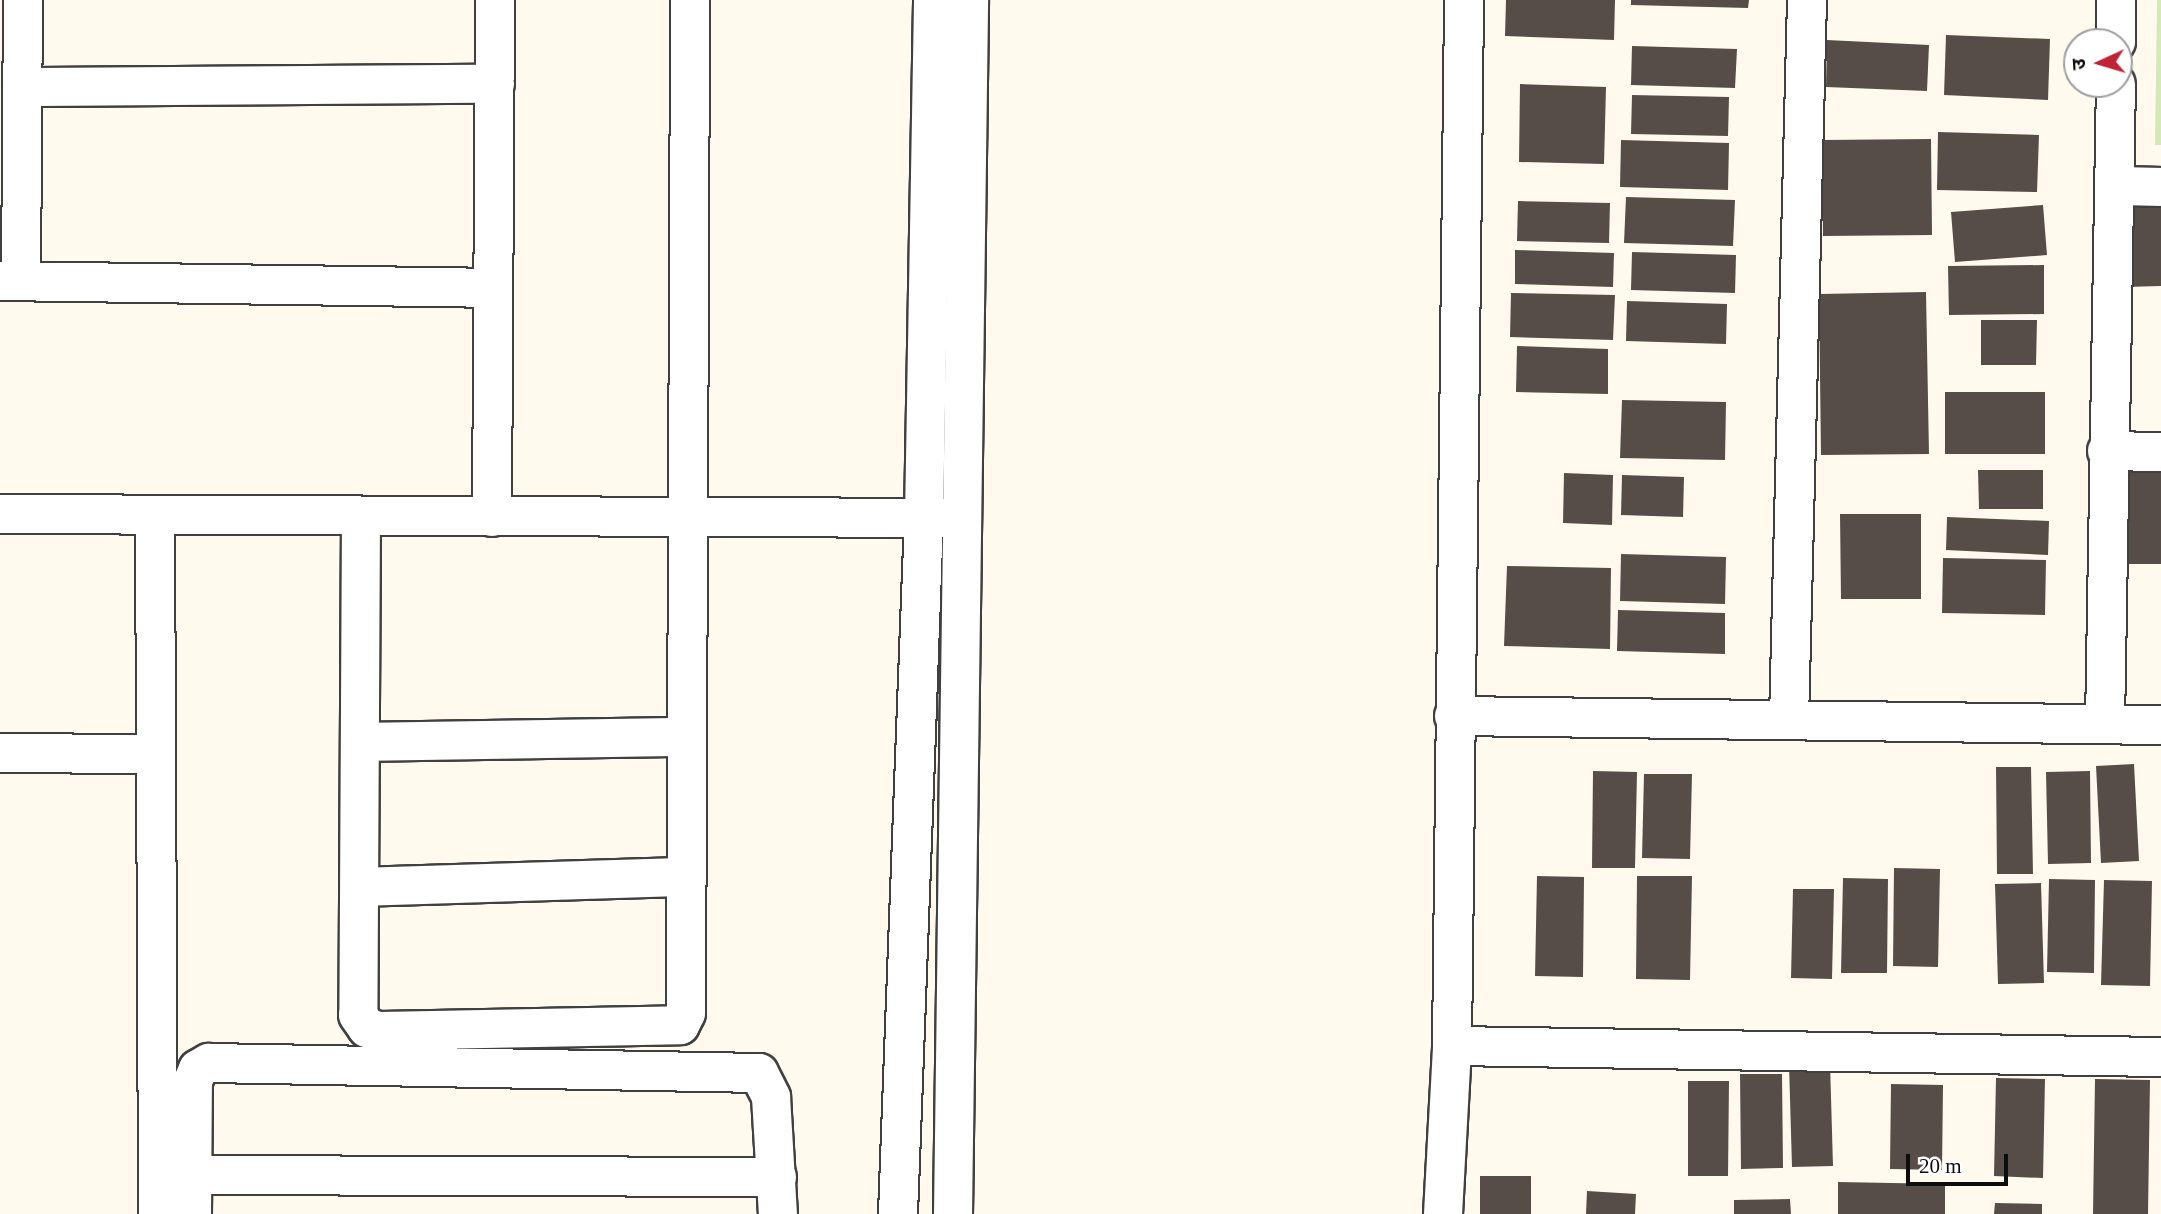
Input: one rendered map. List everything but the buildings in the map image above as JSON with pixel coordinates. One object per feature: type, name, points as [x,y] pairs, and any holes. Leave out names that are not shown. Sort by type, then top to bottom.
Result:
[{"type":"street","points":[[23,0],[22,87],[10,281],[493,288]]},
{"type":"street","points":[[492,517],[495,0]]},
{"type":"street","points":[[361,516],[361,887],[358,1015],[367,1028],[667,1029],[680,1025],[686,1013],[690,0]]},
{"type":"street","points":[[933,0],[953,1214]]},
{"type":"street","points":[[898,1214],[942,518],[969,0]]},
{"type":"street","points":[[1443,1214],[1452,1046],[1464,0]]},
{"type":"street","points":[[1789,720],[1807,0]]},
{"type":"street","points":[[2116,0],[2116,28]]},
{"type":"street","points":[[22,87],[495,83]]},
{"type":"street","points":[[2105,724],[2107,452],[2116,186],[2116,98]]},
{"type":"street","points":[[2116,186],[2161,187]]},
{"type":"street","points":[[2107,452],[2161,452]]},
{"type":"street","points":[[0,514],[942,518]]},
{"type":"street","points":[[155,515],[158,1214]]},
{"type":"street","points":[[1454,716],[2161,725]]},
{"type":"street","points":[[361,742],[687,737]]},
{"type":"street","points":[[0,753],[156,754]]},
{"type":"street","points":[[361,887],[686,877]]},
{"type":"street","points":[[1452,1046],[2161,1057]]},
{"type":"street","points":[[192,1214],[193,1081],[198,1069],[209,1063],[746,1070],[759,1073],[771,1097],[778,1214]]},
{"type":"street","points":[[193,1175],[777,1177]]},
{"type":"green space","points":[[2157,0],[2161,0],[2161,145],[2155,145]]}]
